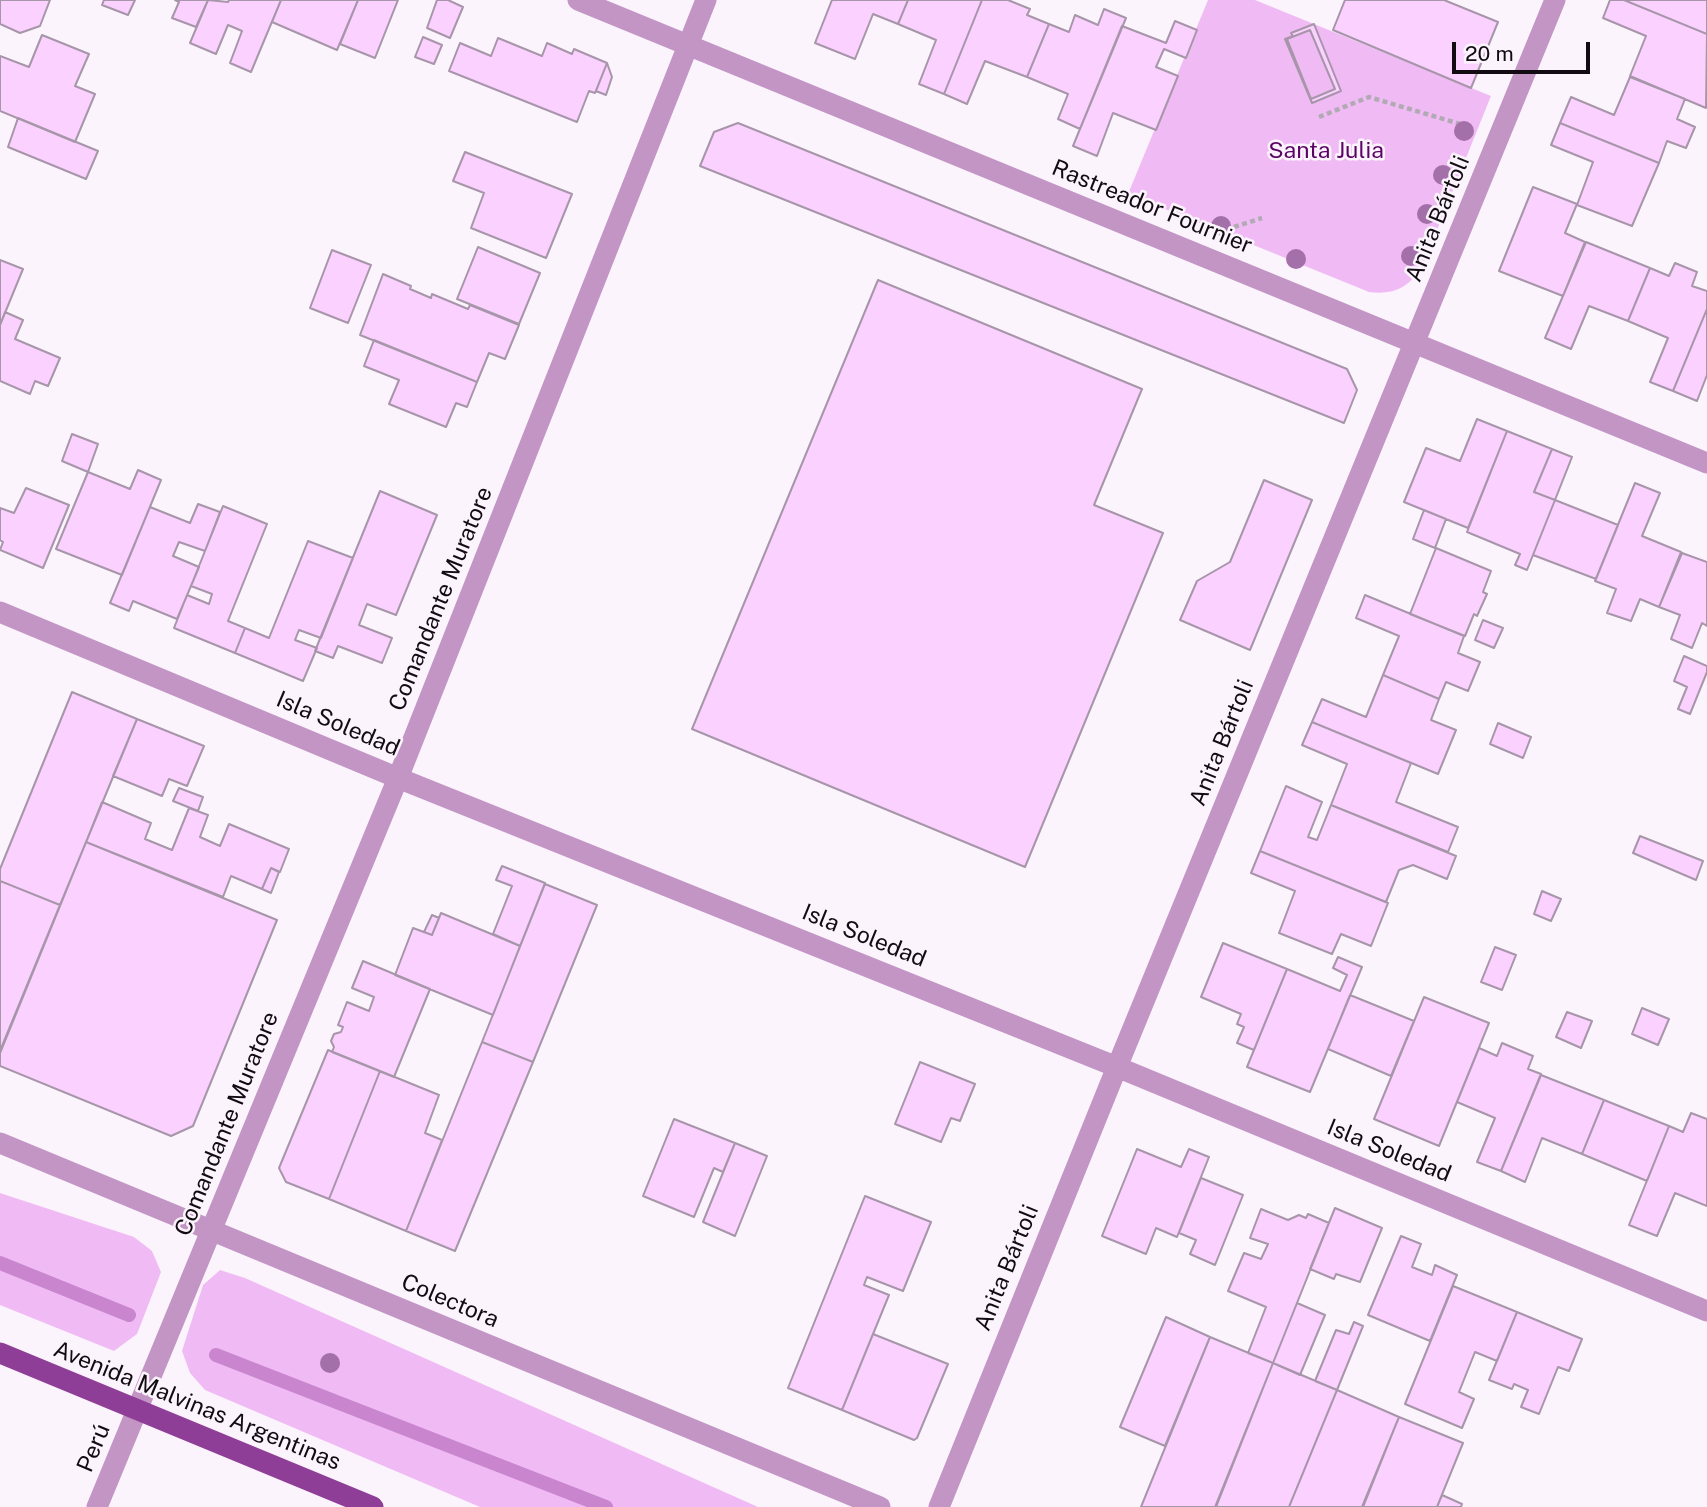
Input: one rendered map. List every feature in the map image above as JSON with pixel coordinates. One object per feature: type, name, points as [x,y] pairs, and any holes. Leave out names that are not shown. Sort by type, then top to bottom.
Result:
[{"type":"main road","name":"Avenida Malvinas Argentinas","points":[[0,1353],[373,1507]]},
{"type":"street","name":"Rastreador Fournier","points":[[578,0],[1707,463]]},
{"type":"street","name":"Comandante Muratore","points":[[138,1409],[398,778],[706,0]]},
{"type":"street","name":"Anita Bártoli","points":[[939,1507],[1555,0]]},
{"type":"street","name":"Isla Soledad","points":[[0,612],[398,778],[1117,1067],[1707,1311]]},
{"type":"street","name":"Colectora","points":[[0,1143],[880,1507]]},
{"type":"street","name":"Perú","points":[[97,1507],[138,1409]]},
{"type":"path","points":[[1319,117],[1369,97],[1468,126]]},
{"type":"path","points":[[1234,227],[1262,218]]},
{"type":"green space","name":"Santa Julia","points":[[1208,0],[1255,0],[1491,96],[1422,267],[1406,285],[1393,291],[1369,292],[1128,194]]},
{"type":"green space","points":[[0,1193],[134,1237],[152,1251],[161,1272],[137,1334],[114,1351],[0,1305]]},
{"type":"green space","points":[[220,1270],[245,1278],[758,1507],[480,1507],[205,1390],[190,1373],[182,1351],[203,1285]]},
{"type":"building","points":[[0,0],[50,0],[40,26],[20,33],[0,24]]},
{"type":"building","points":[[104,0],[135,0],[128,15],[102,5]]},
{"type":"building","points":[[175,0],[208,0],[196,27],[172,18],[179,2]]},
{"type":"building","points":[[208,0],[281,0],[251,72],[230,63],[242,31],[228,25],[216,54],[190,43]]},
{"type":"building","points":[[281,0],[358,0],[337,50],[272,22]]},
{"type":"building","points":[[358,0],[398,0],[375,58],[340,44]]},
{"type":"building","points":[[437,0],[448,0],[463,7],[450,38],[427,28]]},
{"type":"building","points":[[832,0],[908,0],[898,24],[873,14],[855,59],[815,43]]},
{"type":"building","points":[[908,0],[982,0],[944,94],[919,84],[936,40],[898,24]]},
{"type":"building","points":[[982,0],[1008,0],[1030,9],[1027,15],[1049,24],[1027,77],[985,61],[967,104],[944,94]]},
{"type":"building","points":[[1345,0],[1444,0],[1498,22],[1471,88],[1333,30]]},
{"type":"building","points":[[1610,0],[1624,0],[1707,34],[1706,108],[1630,76],[1646,36],[1603,18]]},
{"type":"building","points":[[1624,0],[1707,0],[1707,34]]},
{"type":"building","points":[[1104,9],[1126,18],[1080,129],[1058,119],[1068,94],[1027,77],[1049,24],[1069,32],[1075,15],[1098,25]]},
{"type":"building","points":[[1175,21],[1197,30],[1186,58],[1164,49],[1156,67],[1178,76],[1156,130],[1113,113],[1097,156],[1073,146],[1122,26],[1166,43]]},
{"type":"building","points":[[1314,24],[1341,91],[1312,103],[1285,39],[1293,36],[1291,33]]},
{"type":"building","points":[[1310,30],[1335,89],[1311,99],[1287,39]]},
{"type":"building","points":[[42,35],[89,54],[75,86],[95,94],[75,142],[0,111],[0,56],[29,67]]},
{"type":"building","points":[[423,37],[442,45],[434,64],[415,57]]},
{"type":"building","points":[[498,38],[542,56],[547,43],[572,54],[574,49],[607,63],[595,93],[589,91],[577,122],[449,71],[460,43],[491,56]]},
{"type":"building","points":[[607,63],[612,77],[606,95],[596,91]]},
{"type":"building","points":[[1630,77],[1685,99],[1677,119],[1695,127],[1686,148],[1667,141],[1659,163],[1560,123],[1571,97],[1614,115]]},
{"type":"building","points":[[18,118],[98,151],[86,179],[8,147]]},
{"type":"building","points":[[738,123],[1347,369],[1357,390],[1344,423],[700,166],[714,132]]},
{"type":"building","points":[[1560,123],[1659,163],[1632,226],[1577,205],[1593,162],[1551,145]]},
{"type":"building","points":[[465,152],[572,194],[546,258],[471,228],[484,193],[453,181]]},
{"type":"building","points":[[1533,187],[1577,204],[1565,233],[1585,242],[1563,296],[1499,271]]},
{"type":"building","points":[[1586,242],[1650,268],[1628,321],[1589,306],[1571,349],[1545,338]]},
{"type":"building","points":[[478,247],[540,273],[519,324],[457,299]]},
{"type":"building","points":[[332,250],[371,265],[348,323],[310,308]]},
{"type":"building","points":[[0,260],[23,269],[0,325]]},
{"type":"building","points":[[1675,263],[1697,272],[1692,286],[1707,291],[1707,309],[1673,391],[1650,382],[1668,338],[1628,321],[1650,268],[1669,276]]},
{"type":"building","points":[[383,274],[431,298],[432,294],[468,309],[470,305],[519,325],[505,359],[489,353],[477,382],[360,335]]},
{"type":"building","points":[[878,280],[1142,389],[1094,505],[1163,533],[1025,867],[692,729]]},
{"type":"building","points":[[1707,309],[1707,375],[1697,401],[1673,391]]},
{"type":"building","points":[[5,312],[23,320],[15,339],[60,358],[48,386],[35,381],[30,394],[0,381],[0,325]]},
{"type":"building","points":[[374,340],[477,382],[467,407],[456,403],[446,427],[389,404],[399,380],[364,366]]},
{"type":"building","points":[[1477,419],[1507,431],[1468,528],[1404,502],[1426,448],[1460,461]]},
{"type":"building","points":[[1507,431],[1552,449],[1534,492],[1555,500],[1527,570],[1515,565],[1520,554],[1467,532]]},
{"type":"building","points":[[72,434],[98,444],[88,472],[62,461]]},
{"type":"building","points":[[1552,449],[1572,457],[1555,500],[1534,492]]},
{"type":"building","points":[[138,470],[161,480],[122,575],[56,549],[88,472],[130,489]]},
{"type":"building","points":[[1264,480],[1312,500],[1250,650],[1180,620],[1197,581],[1230,562]]},
{"type":"building","points":[[1635,483],[1660,493],[1642,536],[1681,552],[1659,607],[1640,599],[1631,621],[1607,613],[1616,589],[1595,581]]},
{"type":"building","points":[[26,488],[69,505],[43,568],[0,550],[3,542],[0,540],[0,508],[14,513]]},
{"type":"building","points":[[380,491],[437,515],[396,615],[367,604],[359,625],[392,638],[382,663],[338,646],[333,658],[315,651]]},
{"type":"building","points":[[1555,500],[1618,525],[1596,579],[1533,555]]},
{"type":"building","points":[[198,504],[220,512],[205,551],[179,542],[173,556],[199,567],[177,619],[133,601],[129,611],[110,603],[150,507],[190,523]]},
{"type":"building","points":[[223,506],[267,524],[228,621],[245,628],[235,653],[174,628],[187,595],[209,604],[212,594],[191,586]]},
{"type":"building","points":[[1424,510],[1446,519],[1435,548],[1413,539]]},
{"type":"building","points":[[308,541],[353,558],[321,638],[299,630],[295,640],[317,648],[303,681],[235,653],[245,628],[269,638]]},
{"type":"building","points":[[1436,548],[1491,571],[1483,592],[1487,594],[1477,616],[1474,614],[1465,636],[1410,614]]},
{"type":"building","points":[[1682,553],[1707,562],[1707,626],[1702,623],[1692,648],[1671,639],[1680,615],[1659,607]]},
{"type":"building","points":[[1365,595],[1464,636],[1458,653],[1480,662],[1468,691],[1446,682],[1439,699],[1383,675],[1399,636],[1356,618]]},
{"type":"building","points":[[1483,620],[1503,628],[1494,648],[1475,640]]},
{"type":"building","points":[[1684,656],[1707,666],[1690,714],[1678,709],[1687,687],[1674,681]]},
{"type":"building","points":[[1383,675],[1439,699],[1431,720],[1456,730],[1438,774],[1312,722],[1322,699],[1366,717]]},
{"type":"building","points":[[72,692],[137,719],[60,905],[0,881],[0,869]]},
{"type":"building","points":[[137,719],[204,746],[187,786],[169,779],[162,796],[113,776]]},
{"type":"building","points":[[1312,722],[1411,763],[1396,802],[1458,827],[1448,852],[1331,805],[1347,764],[1302,745]]},
{"type":"building","points":[[1498,723],[1531,737],[1523,758],[1490,744]]},
{"type":"building","points":[[1286,786],[1322,802],[1308,837],[1317,840],[1331,805],[1456,856],[1447,879],[1413,865],[1399,870],[1386,902],[1260,851]]},
{"type":"building","points":[[179,788],[203,797],[198,811],[173,801]]},
{"type":"building","points":[[102,802],[151,823],[145,839],[172,850],[189,808],[208,815],[200,837],[220,846],[229,824],[289,849],[280,872],[271,868],[262,889],[231,876],[223,897],[86,842]]},
{"type":"building","points":[[1640,836],[1703,861],[1696,880],[1633,853]]},
{"type":"building","points":[[86,842],[277,920],[193,1126],[171,1136],[0,1066],[0,1053]]},
{"type":"building","points":[[1260,851],[1388,903],[1371,946],[1341,934],[1332,954],[1279,933],[1295,891],[1251,873]]},
{"type":"building","points":[[502,866],[545,883],[520,946],[493,934],[512,886],[496,880]]},
{"type":"building","points":[[271,868],[279,872],[271,893],[262,889]]},
{"type":"building","points":[[0,881],[60,905],[0,1051]]},
{"type":"building","points":[[545,884],[597,905],[533,1062],[482,1042]]},
{"type":"building","points":[[1542,891],[1561,899],[1551,921],[1534,914]]},
{"type":"building","points":[[441,913],[520,946],[493,1015],[395,975],[413,928],[432,935]]},
{"type":"building","points":[[432,915],[439,918],[432,935],[424,932]]},
{"type":"building","points":[[1223,943],[1287,969],[1254,1050],[1237,1043],[1244,1027],[1237,1024],[1241,1014],[1201,997]]},
{"type":"building","points":[[1495,947],[1516,955],[1502,990],[1481,982]]},
{"type":"building","points":[[1338,957],[1362,967],[1310,1092],[1247,1067],[1287,969],[1340,991],[1347,975],[1333,968]]},
{"type":"building","points":[[363,961],[430,989],[394,1077],[332,1052],[334,1047],[331,1041],[334,1034],[341,1032],[343,1027],[338,1025],[347,1002],[369,1011],[374,997],[352,988]]},
{"type":"building","points":[[1350,995],[1414,1021],[1391,1076],[1328,1049]]},
{"type":"building","points":[[1424,997],[1489,1023],[1439,1146],[1374,1119]]},
{"type":"building","points":[[1642,1008],[1669,1019],[1658,1045],[1632,1034]]},
{"type":"building","points":[[1567,1012],[1592,1021],[1581,1048],[1556,1037]]},
{"type":"building","points":[[482,1042],[533,1062],[455,1251],[406,1231]]},
{"type":"building","points":[[1502,1043],[1533,1056],[1528,1069],[1541,1074],[1501,1171],[1477,1162],[1495,1118],[1457,1102],[1479,1048],[1497,1056]]},
{"type":"building","points":[[328,1050],[380,1071],[329,1199],[286,1182],[279,1168]]},
{"type":"building","points":[[920,1062],[975,1084],[960,1121],[951,1118],[941,1142],[895,1124]]},
{"type":"building","points":[[380,1071],[439,1095],[425,1133],[442,1140],[406,1231],[329,1199]]},
{"type":"building","points":[[1541,1075],[1604,1100],[1582,1154],[1542,1138],[1525,1182],[1501,1171]]},
{"type":"building","points":[[1604,1100],[1669,1126],[1647,1181],[1582,1154]]},
{"type":"building","points":[[1691,1113],[1707,1119],[1707,1206],[1675,1193],[1657,1236],[1629,1225],[1669,1126],[1683,1132]]},
{"type":"building","points":[[674,1119],[735,1143],[723,1172],[714,1168],[694,1217],[643,1196]]},
{"type":"building","points":[[735,1143],[767,1156],[735,1236],[703,1222]]},
{"type":"building","points":[[1137,1149],[1181,1167],[1189,1149],[1209,1157],[1177,1237],[1156,1228],[1146,1254],[1102,1236]]},
{"type":"building","points":[[1201,1178],[1243,1195],[1215,1265],[1190,1254],[1196,1240],[1179,1233]]},
{"type":"building","points":[[865,1196],[931,1222],[903,1291],[867,1277],[864,1285],[889,1295],[842,1410],[788,1388]]},
{"type":"building","points":[[1335,1208],[1382,1228],[1360,1282],[1336,1274],[1334,1279],[1310,1269]]},
{"type":"building","points":[[1261,1209],[1288,1220],[1299,1215],[1306,1218],[1308,1214],[1329,1223],[1273,1363],[1248,1353],[1266,1307],[1228,1291],[1244,1253],[1261,1259],[1268,1244],[1250,1238]]},
{"type":"building","points":[[1401,1236],[1421,1244],[1412,1267],[1432,1275],[1435,1265],[1457,1275],[1430,1341],[1368,1315]]},
{"type":"building","points":[[1453,1286],[1517,1312],[1497,1361],[1475,1352],[1459,1392],[1474,1399],[1462,1428],[1405,1404]]},
{"type":"building","points":[[1297,1303],[1325,1315],[1300,1375],[1273,1363]]},
{"type":"building","points":[[1517,1312],[1582,1339],[1569,1371],[1558,1367],[1539,1414],[1521,1407],[1528,1390],[1514,1384],[1512,1389],[1489,1380]]},
{"type":"building","points":[[1166,1317],[1210,1337],[1165,1446],[1120,1427]]},
{"type":"building","points":[[1354,1322],[1363,1326],[1337,1390],[1315,1381],[1336,1330],[1349,1334]]},
{"type":"building","points":[[873,1334],[948,1364],[914,1440],[842,1410]]},
{"type":"building","points":[[1210,1337],[1273,1363],[1215,1507],[1141,1507]]},
{"type":"building","points":[[1273,1363],[1337,1390],[1289,1507],[1216,1507]]},
{"type":"building","points":[[1337,1390],[1399,1417],[1362,1507],[1289,1507]]},
{"type":"building","points":[[1399,1417],[1463,1443],[1437,1507],[1363,1507]]},
{"type":"building","points":[[1442,1495],[1462,1504],[1461,1507],[1437,1507]]},
{"type":"waterway","points":[[0,1263],[129,1315]]},
{"type":"waterway","points":[[216,1355],[606,1507]]}]
